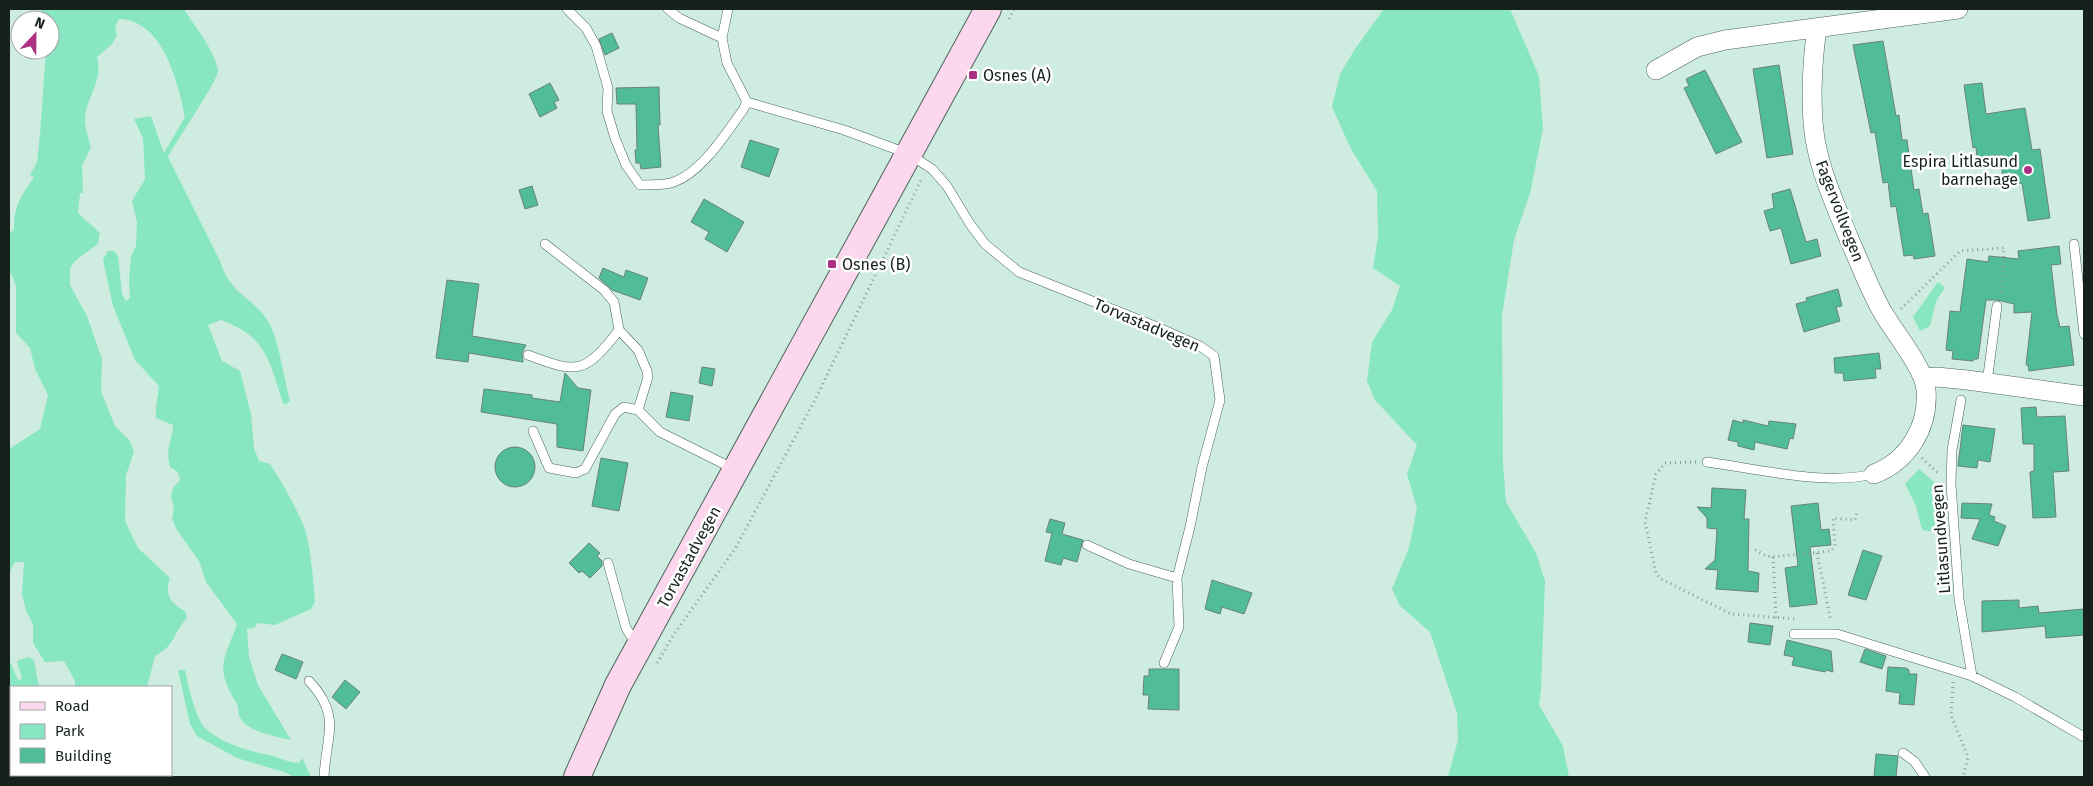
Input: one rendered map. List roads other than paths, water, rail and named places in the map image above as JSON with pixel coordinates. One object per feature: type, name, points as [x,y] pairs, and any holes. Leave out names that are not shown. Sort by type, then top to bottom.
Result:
[{"type":"main road","name":"Torvastadvegen","points":[[576,777],[601,719],[737,470],[919,160],[996,18]]},
{"type":"street","points":[[1656,70],[1682,53],[1708,43],[1958,9]]},
{"type":"street","name":"Fagervollvegen","points":[[1817,29],[1814,47],[1814,122],[1821,169],[1873,296],[1923,378],[1926,388],[1925,408],[1912,446],[1896,463],[1874,474]]},
{"type":"street","points":[[1923,378],[1937,377],[2084,396]]},
{"type":"lane","points":[[567,9],[586,28],[596,46],[608,88],[607,111],[615,138],[626,165],[640,186],[674,182],[688,174],[706,159],[747,102],[727,63],[722,38],[728,9]]},
{"type":"lane","points":[[668,9],[679,18],[722,38]]},
{"type":"lane","name":"Torvastadvegen","points":[[747,102],[844,130],[919,160],[947,186],[970,224],[985,244],[1019,272],[1162,329],[1200,346],[1214,356],[1220,400],[1202,467],[1177,578],[1179,627],[1164,663]]},
{"type":"lane","points":[[545,244],[604,290],[614,302],[619,330],[638,350],[647,371],[648,377],[638,410]]},
{"type":"lane","points":[[2074,244],[2084,334]]},
{"type":"lane","points":[[1987,383],[1997,306]]},
{"type":"lane","points":[[528,355],[568,369],[580,368],[594,359],[619,330]]},
{"type":"lane","name":"Litlasundvegen","points":[[1961,400],[1952,450],[1951,484],[1959,599],[1972,676]]},
{"type":"lane","points":[[533,431],[549,468],[576,473],[585,469],[615,414],[624,407],[638,410],[660,432],[737,470]]},
{"type":"lane","name":"Fagervollvegen","points":[[1707,462],[1808,476],[1848,477],[1874,474]]},
{"type":"lane","points":[[1087,544],[1129,564],[1177,578]]},
{"type":"lane","points":[[608,563],[626,628],[631,636],[641,644]]},
{"type":"lane","points":[[1794,634],[1837,634],[1972,676],[2015,697],[2084,737]]},
{"type":"lane","points":[[309,682],[327,705],[331,719],[326,777]]},
{"type":"lane","points":[[1903,753],[1915,762],[1926,777]]},
{"type":"place","name":"Osnes (A)","points":[[973,75]]},
{"type":"place","name":"Espira Litlasund barnehage","points":[[2028,170]]},
{"type":"place","name":"Osnes (B)","points":[[832,264]]}]
